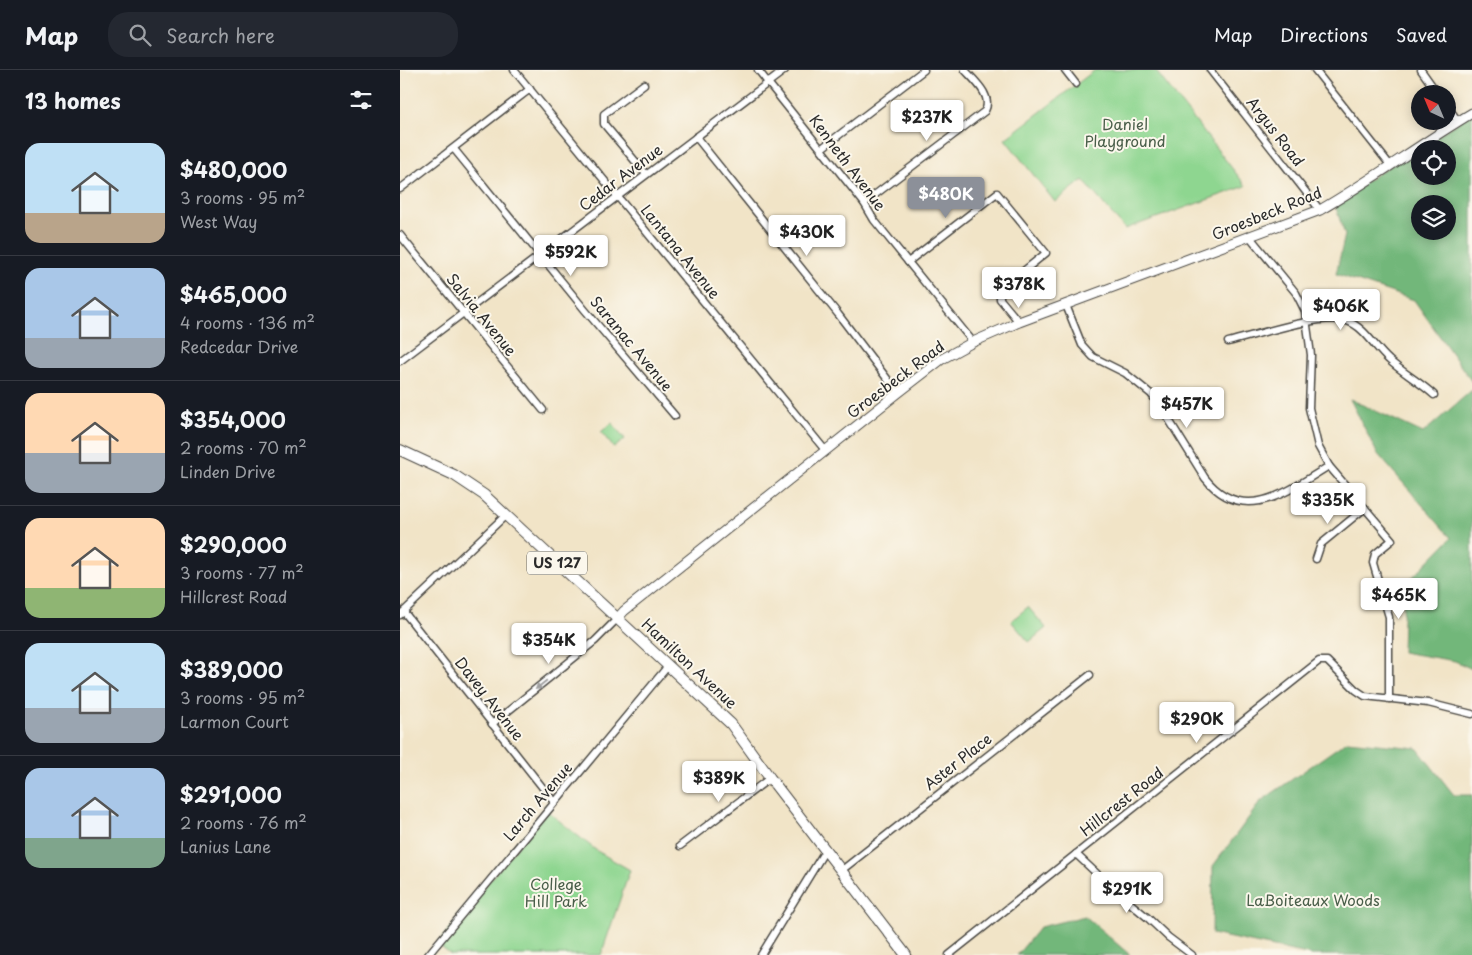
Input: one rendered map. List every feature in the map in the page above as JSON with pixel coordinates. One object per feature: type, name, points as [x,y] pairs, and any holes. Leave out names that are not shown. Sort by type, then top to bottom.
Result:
[{"type":"main road","name":"Hamilton Avenue","points":[[400,450],[446,470],[464,480],[484,495],[731,724],[770,778],[906,955]]},
{"type":"street","name":"Lantana Avenue","points":[[514,70],[825,450]]},
{"type":"street","name":"Kenneth Avenue","points":[[758,70],[822,148],[864,203],[874,220],[973,342]]},
{"type":"street","name":"Cedar Avenue","points":[[400,361],[785,70]]},
{"type":"street","points":[[822,148],[924,70]]},
{"type":"street","points":[[864,203],[985,111],[988,102],[987,98],[966,70]]},
{"type":"street","points":[[1065,70],[1076,84]]},
{"type":"street","name":"Argus Road","points":[[1210,70],[1320,210]]},
{"type":"street","points":[[1315,70],[1390,165]]},
{"type":"street","points":[[1421,70],[1432,85]]},
{"type":"street","points":[[644,84],[604,114],[603,121],[646,174]]},
{"type":"street","points":[[400,189],[530,90]]},
{"type":"street","name":"Groesbeck Road","points":[[618,619],[624,611],[931,367],[973,342],[1019,322],[1320,210],[1357,189],[1390,165],[1472,113]]},
{"type":"street","points":[[696,137],[838,314],[898,393]]},
{"type":"street","name":"Saranac Avenue","points":[[454,149],[675,416]]},
{"type":"street","points":[[908,262],[997,193],[1046,253],[1000,290],[1000,299],[1019,322]]},
{"type":"street","name":"Salvia Avenue","points":[[400,235],[543,410]]},
{"type":"street","points":[[1250,237],[1302,301],[1307,322],[1311,360],[1309,408],[1318,446],[1329,466],[1392,540],[1375,554],[1373,563],[1389,617],[1389,699]]},
{"type":"street","points":[[1066,306],[1081,343],[1087,352],[1100,362],[1132,378],[1151,394],[1205,478],[1224,495],[1245,502],[1262,502],[1329,466]]},
{"type":"street","points":[[1228,342],[1307,322],[1337,319],[1356,326],[1388,359],[1434,395]]},
{"type":"street","points":[[1316,559],[1321,544],[1365,508]]},
{"type":"street","points":[[402,614],[506,515]]},
{"type":"street","name":"Davey Avenue","points":[[402,614],[554,802]]},
{"type":"street","points":[[492,724],[595,641],[618,619]]},
{"type":"street","name":"Hillcrest Road","points":[[949,955],[1319,661],[1327,661],[1356,690],[1365,696],[1428,703],[1472,714]]},
{"type":"street","name":"Larch Avenue","points":[[428,955],[668,666]]},
{"type":"street","name":"Aster Place","points":[[842,870],[1090,675]]},
{"type":"street","points":[[680,846],[770,778]]},
{"type":"street","points":[[761,955],[826,849]]},
{"type":"street","points":[[1076,854],[1168,938],[1192,955]]},
{"type":"green space","name":"Daniel Playground","points":[[1095,70],[1155,70],[1246,186],[1125,229],[1083,180],[1055,202],[1005,139]]},
{"type":"green space","points":[[1472,113],[1472,382],[1414,300],[1336,274],[1345,235],[1334,202],[1411,152],[1411,185],[1456,185],[1456,140],[1430,140],[1446,130],[1456,130],[1456,123]]},
{"type":"green space","points":[[1472,390],[1472,669],[1455,661],[1402,652],[1404,586],[1451,538],[1377,453],[1350,399],[1423,433]]},
{"type":"green space","points":[[612,423],[625,439],[614,448],[601,432]]},
{"type":"green space","points":[[1028,607],[1046,628],[1029,642],[1011,621]]},
{"type":"green space","name":"LaBoiteaux Woods","points":[[1347,741],[1417,748],[1454,795],[1472,795],[1472,955],[1312,955],[1212,934],[1213,866],[1261,801]]},
{"type":"green space","name":"College Hill Park","points":[[547,811],[597,851],[630,870],[601,955],[451,955],[437,944]]},
{"type":"green space","points":[[1085,916],[1130,955],[1017,955],[1040,927]]}]
